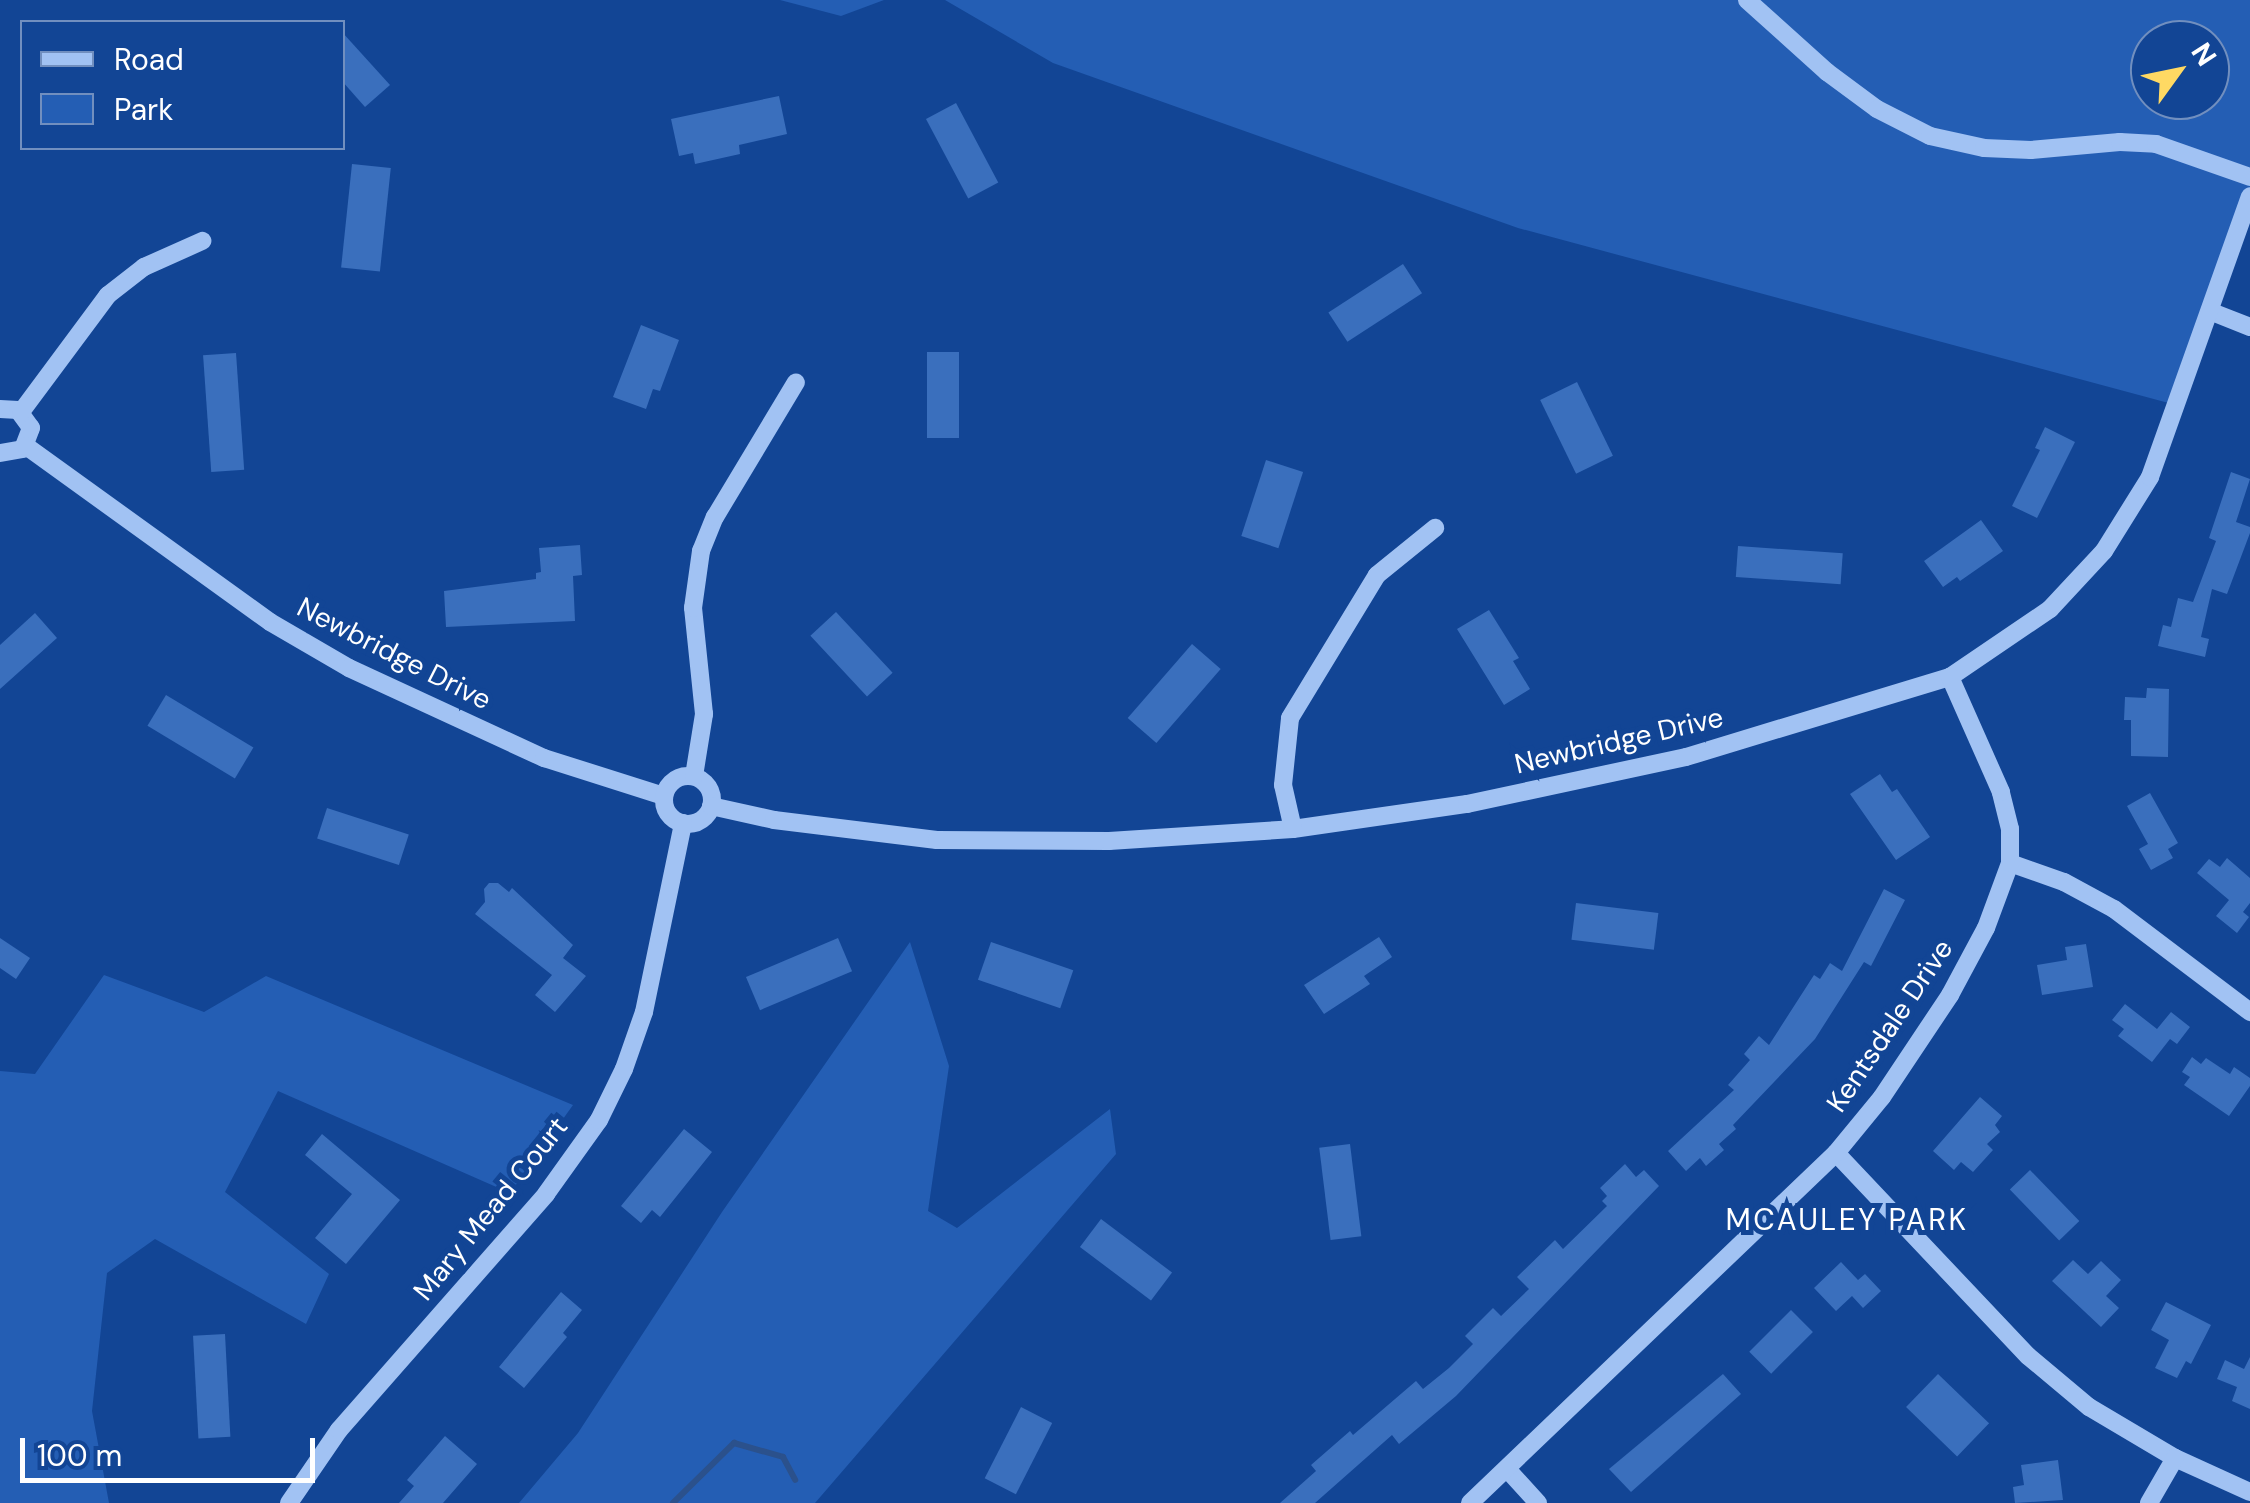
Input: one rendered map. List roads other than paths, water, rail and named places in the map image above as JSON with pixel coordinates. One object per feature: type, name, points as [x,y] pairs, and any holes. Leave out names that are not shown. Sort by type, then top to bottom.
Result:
[{"type":"street","points":[[1747,0],[1864,100],[1930,136],[1984,148],[2031,150],[2120,142],[2156,144],[2250,177]]},
{"type":"street","name":"Newbridge Drive","points":[[711,806],[774,820],[937,840],[1110,842],[1292,830],[1467,804],[1686,757],[1950,677],[2050,609],[2104,552],[2150,478],[2250,196]]},
{"type":"street","points":[[21,412],[108,295],[144,267],[202,241]]},
{"type":"street","points":[[2212,312],[2250,326]]},
{"type":"street","points":[[694,776],[704,714],[693,608],[701,552],[715,516],[796,382]]},
{"type":"street","points":[[0,409],[21,412],[31,428],[26,446],[16,453],[0,453]]},
{"type":"street","name":"Newbridge Drive","points":[[26,446],[270,622],[349,668],[544,758],[664,796]]},
{"type":"street","points":[[1292,830],[1283,785],[1290,718],[1377,575],[1435,528]]},
{"type":"street","name":"Kentsdale Drive","points":[[1470,1503],[1836,1153],[1882,1098],[1950,996],[1986,928],[2010,863],[2010,828],[2001,792],[1950,677]]},
{"type":"street","points":[[694,776],[711,791],[711,806],[704,818],[684,824],[666,810],[664,796],[678,777],[694,776]]},
{"type":"street","name":"Mary Mead Court","points":[[289,1503],[339,1430],[546,1194],[599,1120],[624,1068],[644,1012],[684,824]]},
{"type":"street","points":[[2010,863],[2064,882],[2114,910],[2250,1012]]},
{"type":"street","points":[[1836,1153],[2028,1356],[2089,1407],[2175,1458],[2250,1492]]},
{"type":"street","points":[[2149,1503],[2175,1458]]},
{"type":"street","points":[[1507,1469],[1538,1503]]},
{"type":"waterway","points":[[673,1503],[734,1443],[783,1457],[795,1480]]},
{"type":"district","name":"MCAULEY PARK","points":[[1847,1220]]}]
